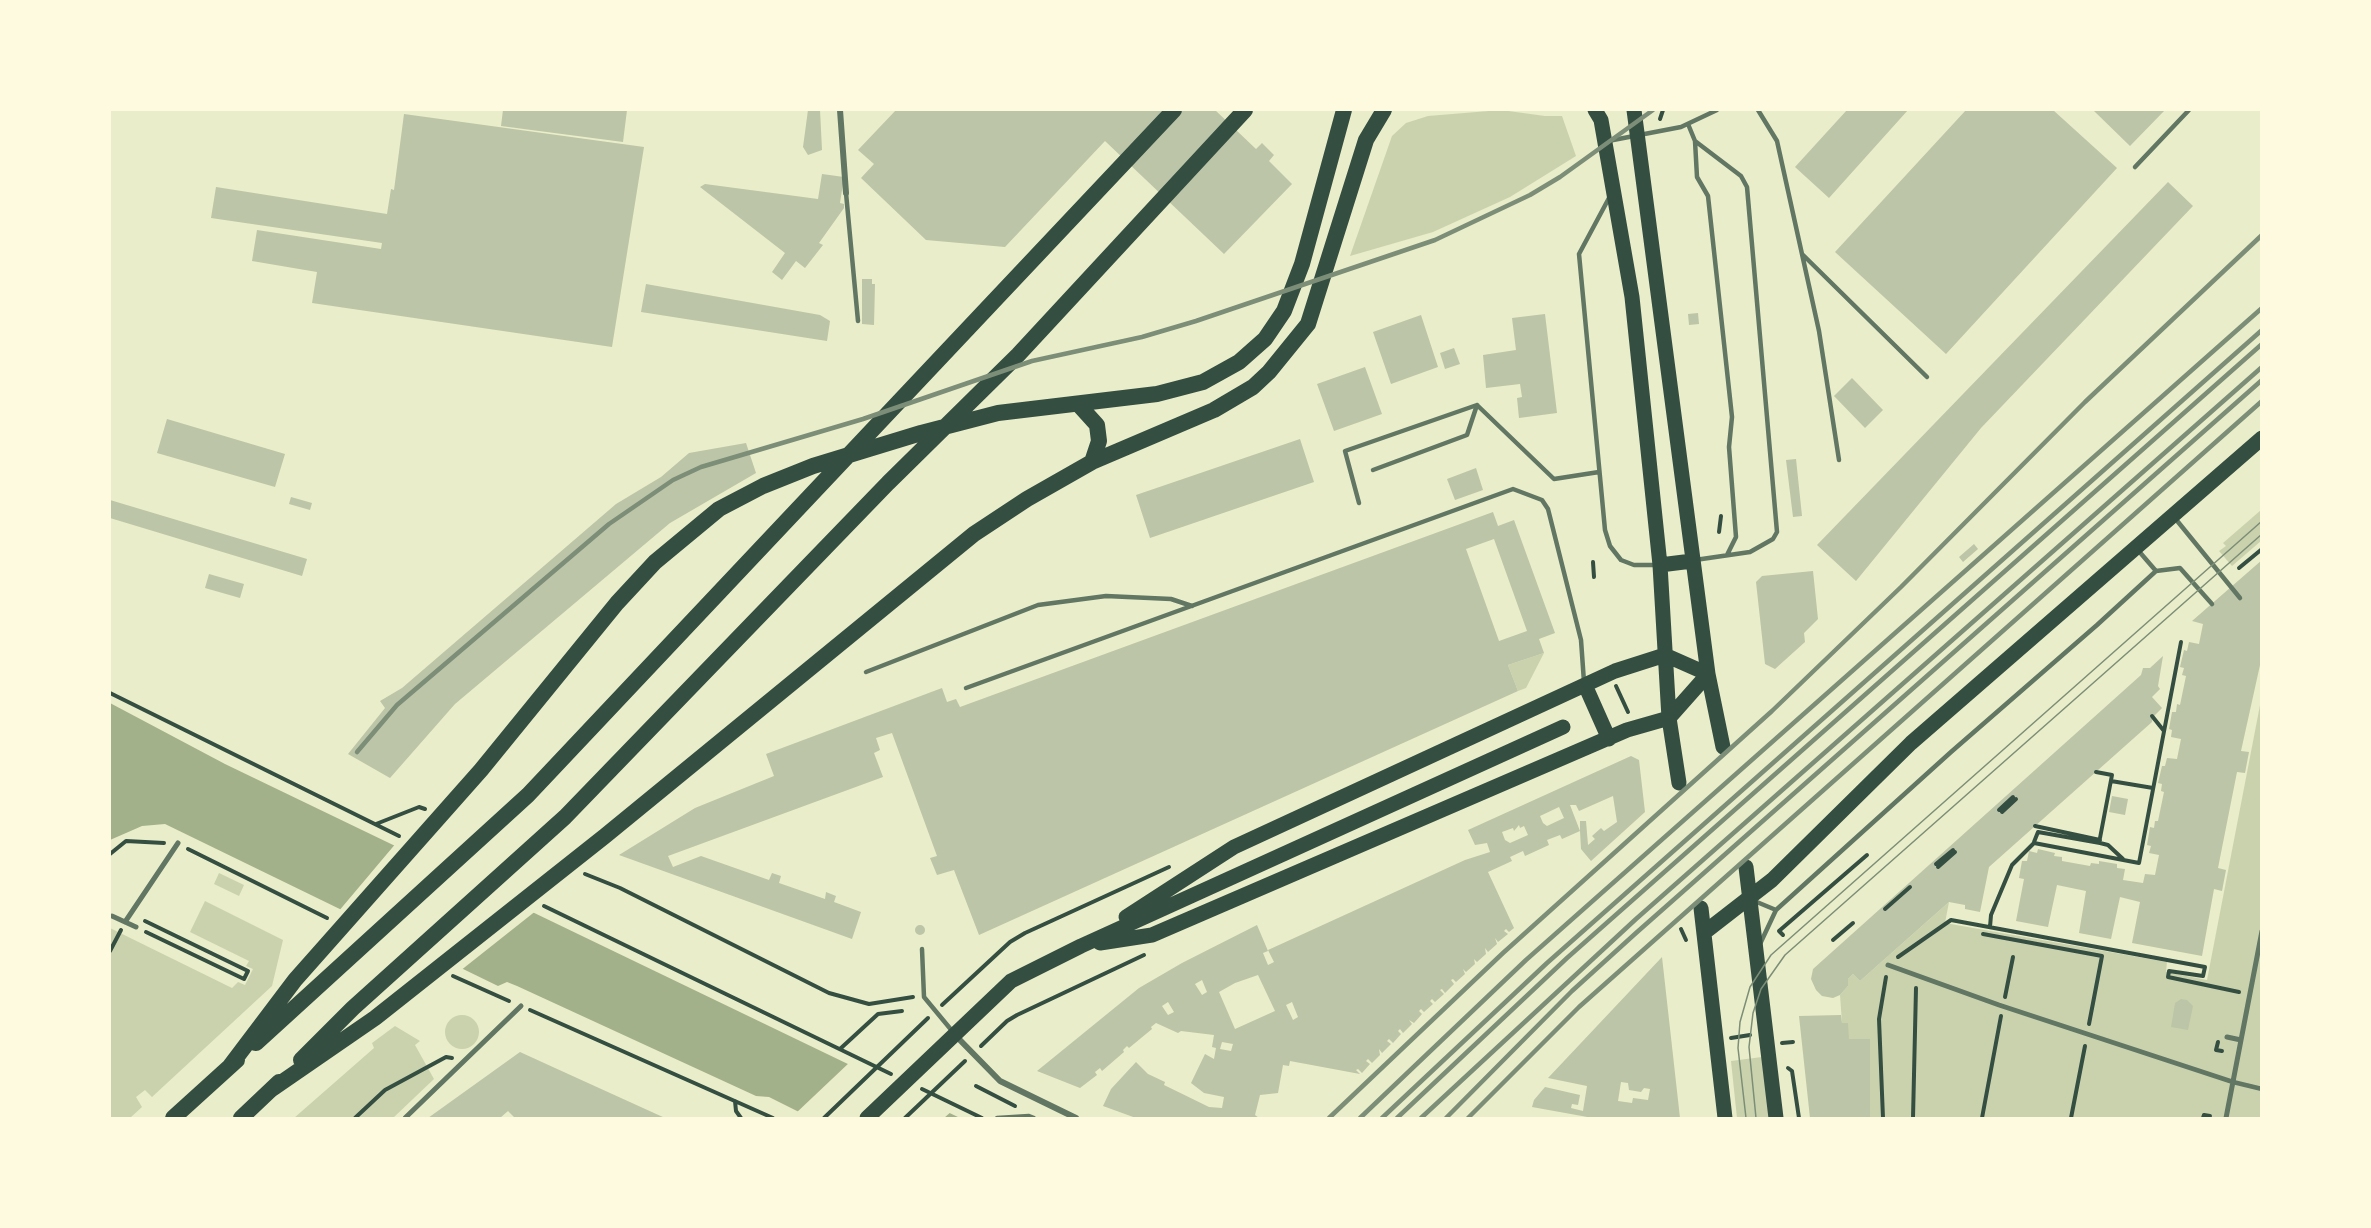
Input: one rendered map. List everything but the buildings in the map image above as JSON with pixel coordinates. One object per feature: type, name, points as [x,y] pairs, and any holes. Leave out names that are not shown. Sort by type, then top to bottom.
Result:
[{"type":"highway","points":[[173,1119],[528,795],[1174,110]]},
{"type":"highway","points":[[241,1119],[353,1008],[565,817],[888,483],[1018,355],[1245,110]]},
{"type":"highway","points":[[230,1066],[295,980],[481,770],[625,595],[655,562],[719,509],[763,486],[813,466],[921,433],[998,413],[1157,394],[1203,382],[1239,362],[1265,339],[1284,311],[1302,264],[1344,110]]},
{"type":"highway","points":[[272,1089],[375,1018],[605,836],[974,534],[1027,499],[1092,462],[1214,410],[1253,387],[1281,361],[1310,319],[1366,140],[1384,110]]},
{"type":"highway","points":[[1078,404],[1097,425],[1099,441],[1092,462]]},
{"type":"main road","points":[[1595,110],[1605,141],[1612,193],[1632,297],[1660,565],[1669,718],[1679,783]]},
{"type":"main road","points":[[1635,110],[1692,561],[1708,674],[1723,747]]},
{"type":"main road","points":[[1705,932],[1750,899],[1792,862],[1911,743],[2262,438]]},
{"type":"main road","points":[[1660,565],[1692,561]]},
{"type":"main road","points":[[1081,946],[1234,847],[1585,685],[1622,669],[1665,655],[1708,674]]},
{"type":"main road","points":[[1081,946],[1152,935],[1634,728],[1669,718],[1708,674]]},
{"type":"main road","points":[[1585,685],[1609,739]]},
{"type":"main road","points":[[867,1119],[1011,981],[1081,946],[1563,727]]},
{"type":"main road","points":[[1746,867],[1776,1119]]},
{"type":"main road","points":[[1701,908],[1725,1119]]},
{"type":"street","points":[[840,110],[846,193]]},
{"type":"street","points":[[125,922],[178,843]]},
{"type":"street","points":[[112,916],[136,927]]},
{"type":"street","points":[[2226,1119],[2248,994],[2262,931]]},
{"type":"street","points":[[1888,965],[2085,1034],[2233,1082]]},
{"type":"street","points":[[405,1119],[521,1006]]},
{"type":"street","points":[[954,1034],[1000,1081],[1076,1119]]},
{"type":"street","points":[[2227,1037],[2241,1040]]},
{"type":"lane","points":[[1605,141],[1688,124],[1717,110]]},
{"type":"lane","points":[[1758,110],[1777,141],[1819,331],[1839,460]]},
{"type":"lane","points":[[2135,167],[2189,110]]},
{"type":"lane","points":[[1688,124],[1695,141],[1697,177],[1708,196],[1732,417],[1729,447],[1736,537],[1727,555]]},
{"type":"lane","points":[[1692,561],[1750,552],[1773,539],[1777,532],[1747,187],[1741,176],[1695,141]]},
{"type":"lane","points":[[846,193],[858,321]]},
{"type":"lane","points":[[1612,193],[1579,254],[1605,530],[1610,546],[1625,562],[1660,565]]},
{"type":"lane","points":[[1802,254],[1927,377]]},
{"type":"lane","points":[[1477,405],[1554,479],[1599,472]]},
{"type":"lane","points":[[1373,470],[1467,435],[1477,405]]},
{"type":"lane","points":[[1359,502],[1345,451],[1477,405]]},
{"type":"lane","points":[[966,688],[1513,489],[1542,500],[1548,509],[1581,640],[1585,685]]},
{"type":"lane","points":[[2173,515],[2240,598]]},
{"type":"lane","points":[[2136,548],[2156,571]]},
{"type":"lane","points":[[1757,952],[1776,910],[2156,571],[2180,567],[2212,604]]},
{"type":"lane","points":[[866,672],[1038,605],[1106,596],[1171,599],[1192,606]]},
{"type":"lane","points":[[1750,899],[1776,910]]},
{"type":"lane","points":[[922,950],[924,998],[954,1034]]},
{"type":"lane","points":[[2233,1082],[2262,1089]]},
{"type":"lane","points":[[997,1119],[1029,1116],[1034,1119]]},
{"type":"path","points":[[1719,532],[1721,516]]},
{"type":"path","points":[[2239,568],[2262,549]]},
{"type":"path","points":[[1593,562],[1594,576]]},
{"type":"path","points":[[2034,843],[2139,863],[2181,642]]},
{"type":"path","points":[[1614,681],[1632,721]]},
{"type":"path","points":[[110,693],[406,839]]},
{"type":"path","points":[[2152,716],[2164,731]]},
{"type":"path","points":[[2096,772],[2112,775],[2100,841]]},
{"type":"path","points":[[2111,781],[2153,788]]},
{"type":"path","points":[[2000,811],[2015,798]]},
{"type":"path","points":[[375,824],[419,807],[430,812]]},
{"type":"path","points":[[2035,826],[2100,841],[2108,845],[2124,860]]},
{"type":"path","points":[[1990,927],[1991,915],[2012,865],[2034,843],[2038,832],[2100,841]]},
{"type":"path","points":[[110,854],[126,841],[178,843],[331,920]]},
{"type":"path","points":[[1937,866],[1954,851]]},
{"type":"path","points":[[1783,935],[1779,932],[1867,855]]},
{"type":"path","points":[[578,871],[620,888],[829,993],[869,1004],[900,997],[924,998]]},
{"type":"path","points":[[1885,909],[1910,888]]},
{"type":"path","points":[[542,905],[840,1049],[878,1014],[902,1011]]},
{"type":"path","points":[[136,927],[244,979],[248,971],[141,920]]},
{"type":"path","points":[[1883,1119],[1879,1019],[1888,965],[1951,920],[2205,967],[2203,976],[2169,971],[2169,977],[2248,994]]},
{"type":"path","points":[[110,951],[125,922]]},
{"type":"path","points":[[1833,940],[1853,923]]},
{"type":"path","points":[[1681,929],[1688,943]]},
{"type":"path","points":[[1983,934],[2102,956],[2085,1034],[2071,1119]]},
{"type":"path","points":[[2001,1004],[2013,957]]},
{"type":"path","points":[[1912,1119],[1916,975]]},
{"type":"path","points":[[521,1006],[773,1119]]},
{"type":"path","points":[[1982,1119],[2002,1015]]},
{"type":"path","points":[[824,1119],[920,1027]]},
{"type":"path","points":[[2217,1048],[2222,1051]]},
{"type":"path","points":[[355,1119],[385,1090],[446,1057],[466,1059]]},
{"type":"path","points":[[905,1119],[964,1062]]},
{"type":"path","points":[[735,1101],[736,1111],[741,1119]]},
{"type":"path","points":[[2203,1119],[2204,1115],[2210,1116]]},
{"type":"shaded area","points":[[1501,110],[1562,116],[1576,156],[1510,197],[1433,232],[1350,256],[1392,136],[1406,123],[1428,116]]},
{"type":"shaded area","points":[[2261,510],[2261,541],[2232,566],[2219,551],[2226,546],[2223,543]]},
{"type":"shaded area","points":[[1544,653],[1526,688],[1518,691],[1508,665]]},
{"type":"shaded area","points":[[2261,700],[2261,1118],[1870,1118],[1870,1039],[1849,1039],[1842,1023],[1840,995],[1848,986],[1848,979],[1853,974],[1860,981],[1949,902],[1945,923],[2167,962],[2166,972],[2207,980]]},
{"type":"shaded area","points":[[110,703],[225,764],[960,1118],[811,1118],[769,1097],[756,1096],[517,986],[507,982],[498,986],[165,824],[142,826],[110,840]]},
{"type":"shaded area","points":[[219,873],[244,885],[239,896],[214,884]]},
{"type":"shaded area","points":[[205,901],[283,940],[272,986],[152,1097],[145,1090],[136,1097],[142,1107],[130,1118],[110,1118],[110,928],[232,988],[238,982],[245,985],[253,969],[246,966],[249,961],[190,932]]},
{"type":"shaded area","points":[[462,1015],[474,1020],[479,1032],[474,1044],[462,1049],[450,1044],[445,1032],[450,1020]]},
{"type":"shaded area","points":[[395,1026],[420,1041],[415,1045],[434,1079],[393,1118],[294,1118],[374,1048],[372,1043]]},
{"type":"shaded area","points":[[1762,1057],[1769,1118],[1737,1118],[1731,1061]]},
{"type":"pier","points":[[397,842],[537,910],[460,971],[338,912]]},
{"type":"pier","points":[[850,1062],[952,1111],[944,1118],[804,1118],[795,1114]]},
{"type":"tram line","points":[[1746,1118],[1738,1048],[1740,1022],[1750,987],[1771,955],[2262,521]]},
{"type":"tram line","points":[[1756,1118],[1749,1047],[1753,1013],[1761,989],[1785,955],[2262,534]]},
{"type":"railway","points":[[357,752],[397,705],[609,524],[673,480],[701,467],[863,419],[1032,361],[1142,337],[1196,321],[1435,240],[1530,195],[1560,177],[1653,110]]},
{"type":"railway","points":[[1329,1118],[1503,953],[1772,711],[1901,587],[2085,402],[2262,235]]},
{"type":"railway","points":[[1360,1118],[1526,960],[2262,308]]},
{"type":"railway","points":[[1382,1118],[1547,963],[2262,330]]},
{"type":"railway","points":[[1397,1118],[1567,958],[2262,344]]},
{"type":"railway","points":[[1421,1118],[1636,919],[2262,367]]},
{"type":"railway","points":[[1446,1118],[1572,991],[1636,933],[2262,380]]},
{"type":"railway","points":[[1468,1118],[1579,1007],[2262,401]]}]
